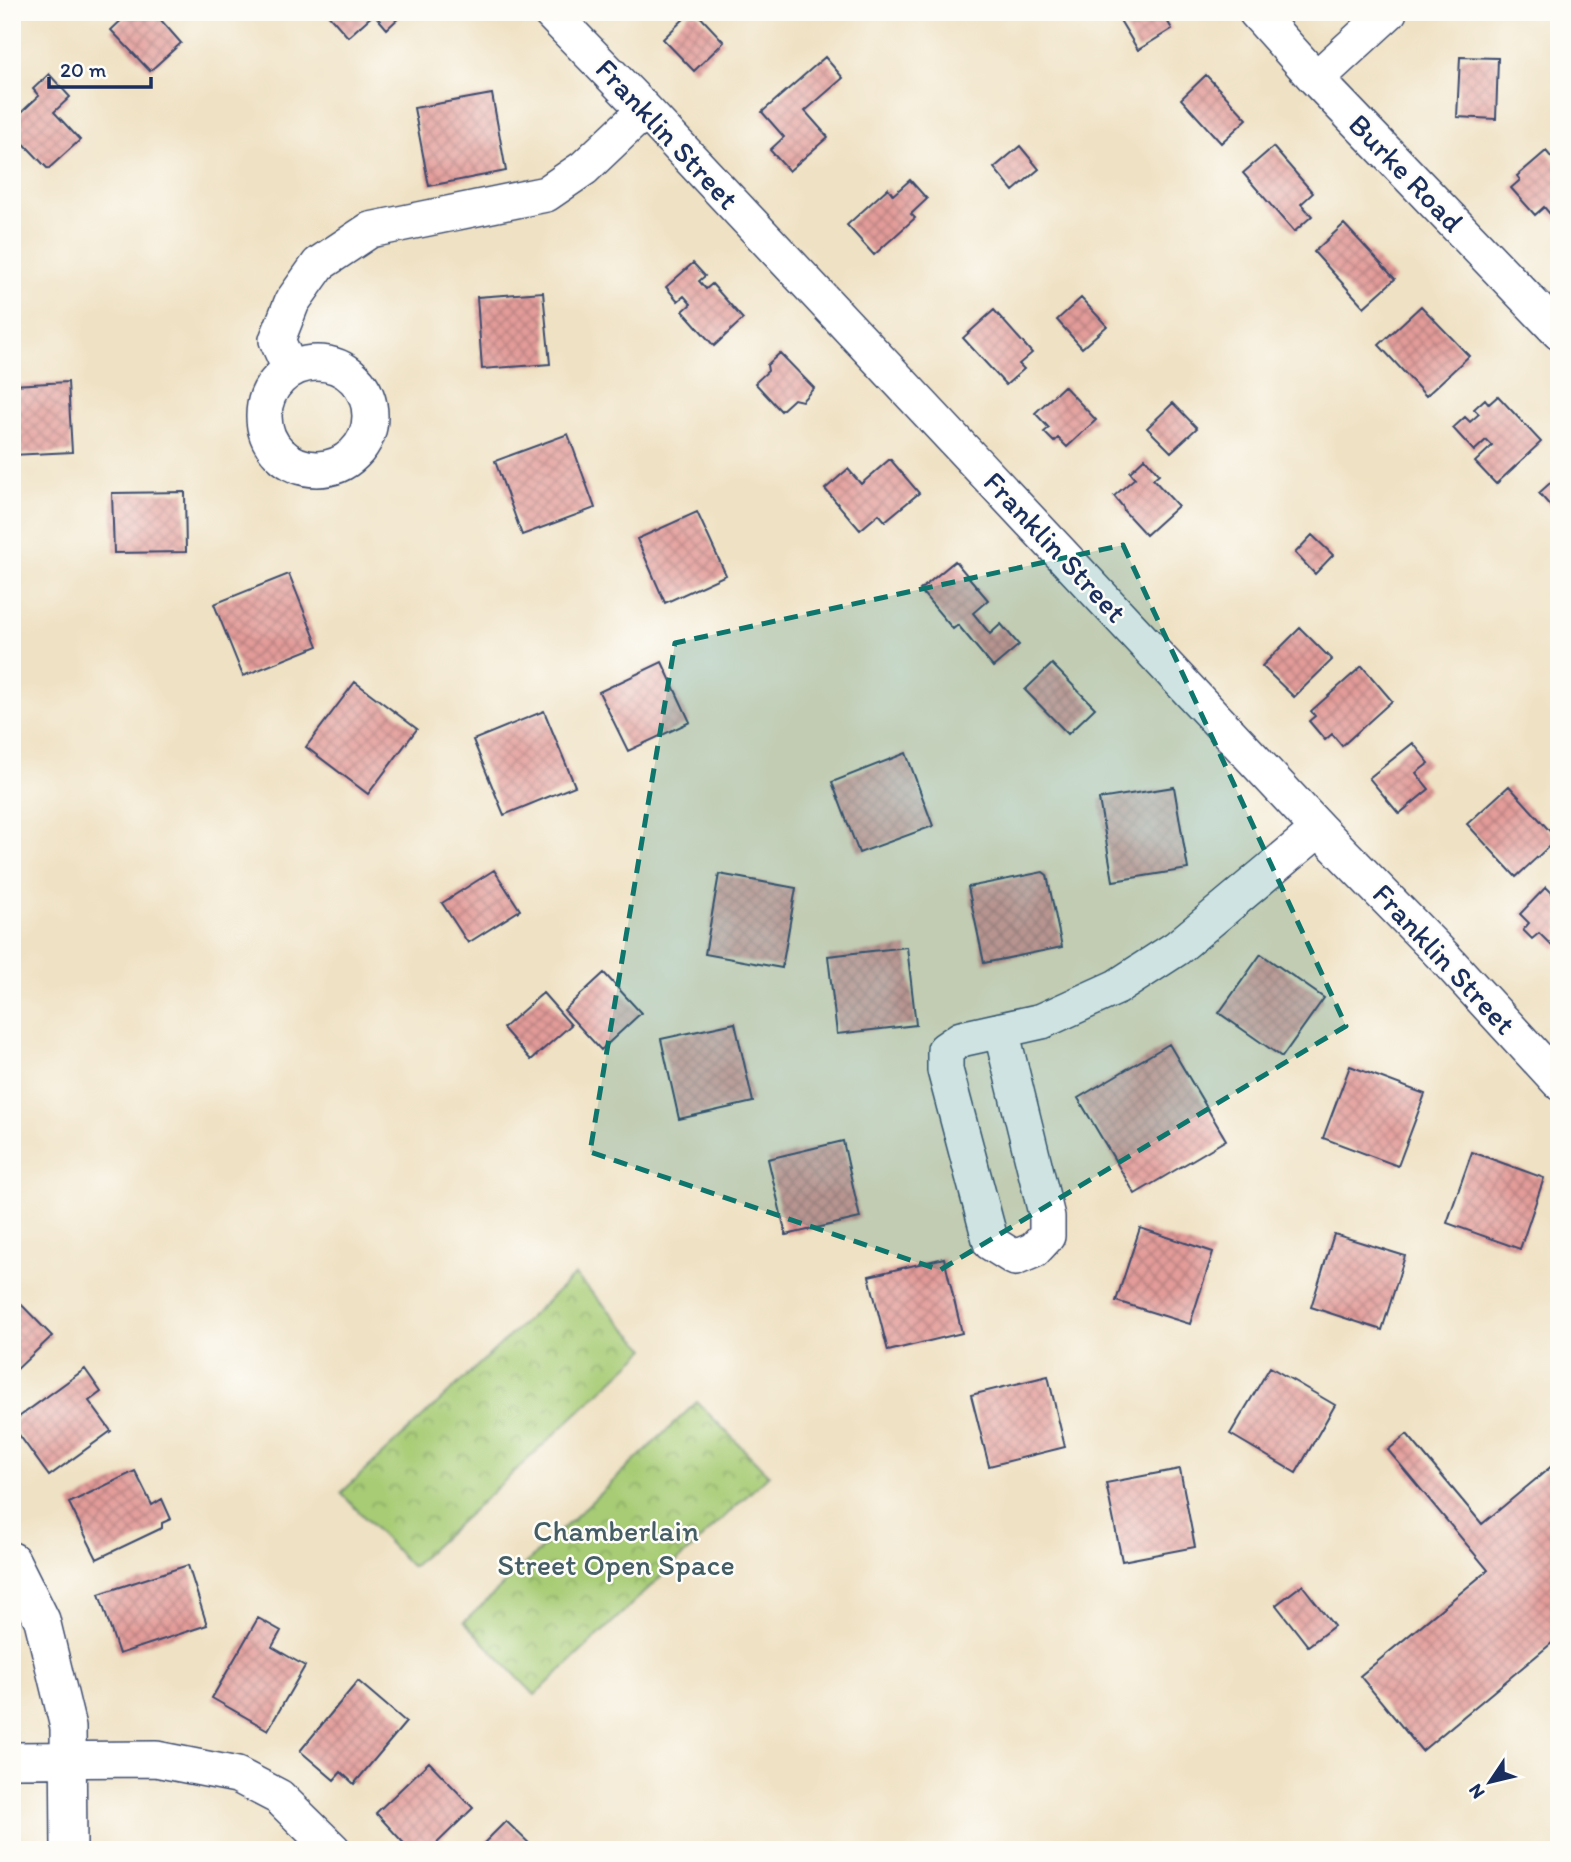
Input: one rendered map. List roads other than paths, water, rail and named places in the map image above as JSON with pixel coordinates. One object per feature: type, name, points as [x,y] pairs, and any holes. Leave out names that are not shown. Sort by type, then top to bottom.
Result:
[{"type":"street","name":"Franklin Street","points":[[550,12],[1559,1082]]},
{"type":"street","name":"Burke Road","points":[[1256,12],[1316,79],[1559,332]]},
{"type":"street","points":[[1316,79],[1389,12]]},
{"type":"street","points":[[290,369],[277,340],[292,302],[319,264],[370,230],[546,194],[584,168],[645,110]]},
{"type":"street","points":[[1001,1030],[1047,1217],[1047,1236],[1034,1250],[1014,1258],[991,1244],[945,1070],[945,1051],[961,1039],[1001,1030],[1042,1021],[1117,987],[1177,948],[1319,829]]},
{"type":"street","points":[[12,1560],[42,1620],[68,1727],[69,1850]]},
{"type":"street","points":[[12,1760],[156,1759],[237,1775],[279,1797],[333,1850]]},
{"type":"park label","name":"Chamberlain Street Open Space","points":[[616,1548]]}]
